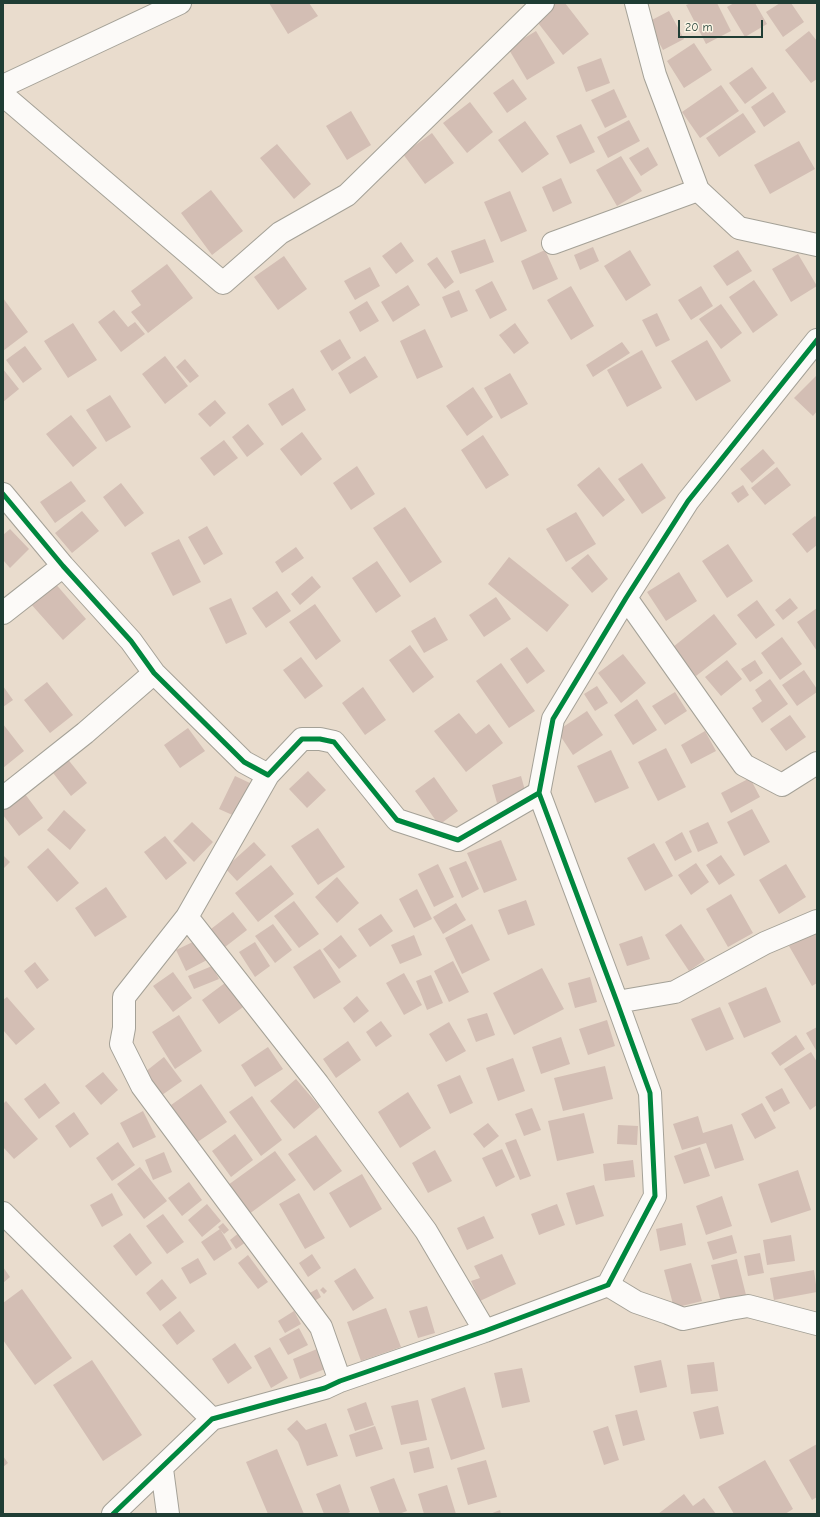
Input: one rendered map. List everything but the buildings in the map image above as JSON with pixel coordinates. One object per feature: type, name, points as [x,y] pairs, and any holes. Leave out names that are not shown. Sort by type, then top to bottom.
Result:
[{"type":"street","points":[[3,86],[180,3]]},
{"type":"street","points":[[3,95],[223,283],[280,233],[348,195],[543,3]]},
{"type":"street","points":[[636,3],[655,75],[698,190],[739,228],[817,246]]},
{"type":"street","points":[[553,243],[698,190]]},
{"type":"street","points":[[113,1514],[212,1420],[325,1388],[340,1381],[485,1331],[608,1285],[655,1196],[650,1093],[618,1002],[539,793],[553,719],[626,598],[688,501],[817,340]]},
{"type":"street","points":[[3,494],[62,566],[131,641],[154,673],[244,762],[268,775]]},
{"type":"street","points":[[3,613],[62,566]]},
{"type":"street","points":[[626,598],[744,765],[782,784],[817,763]]},
{"type":"street","points":[[3,798],[85,733],[154,673]]},
{"type":"street","points":[[340,1381],[321,1327],[142,1086],[121,1044],[124,1028],[124,997],[187,917],[268,775],[302,738],[320,739],[334,742],[397,820],[458,840],[539,793]]},
{"type":"street","points":[[187,917],[318,1084],[426,1231],[485,1331]]},
{"type":"street","points":[[618,1002],[675,992],[765,943],[817,922]]},
{"type":"street","points":[[3,1213],[212,1420]]},
{"type":"street","points":[[608,1285],[636,1302],[683,1320],[748,1306],[817,1324]]},
{"type":"street","points":[[162,1469],[168,1514]]},
{"type":"cycle path","points":[[113,1514],[212,1419],[325,1388],[340,1381],[485,1331],[608,1285],[655,1196],[650,1093],[539,793],[553,719],[626,598],[688,501],[817,340]]},
{"type":"cycle path","points":[[3,494],[63,566],[131,641],[154,673],[244,762],[268,775],[302,739],[320,739],[334,742],[397,820],[458,840],[539,793]]}]
